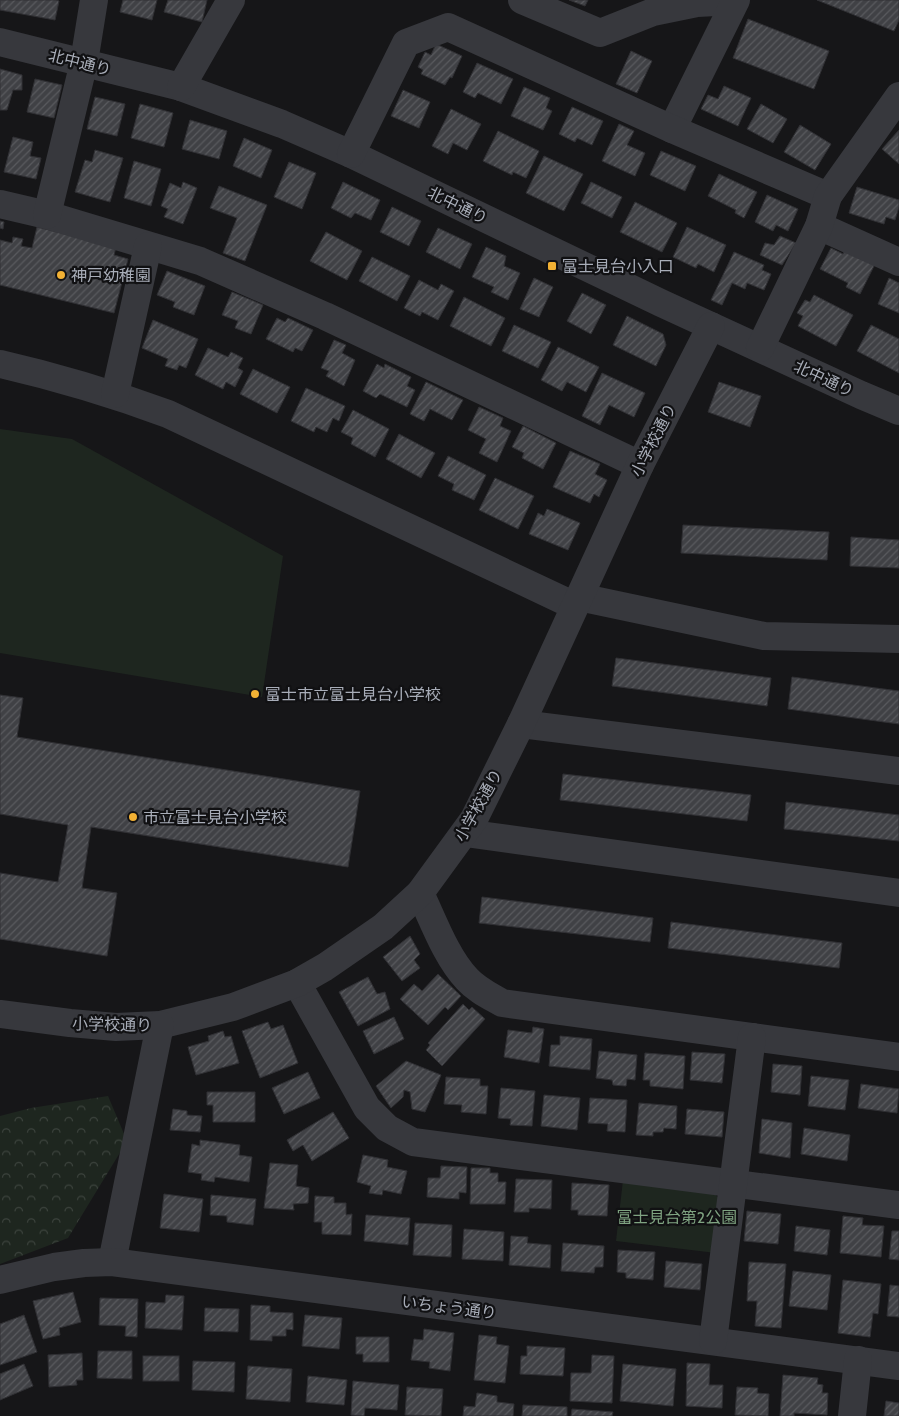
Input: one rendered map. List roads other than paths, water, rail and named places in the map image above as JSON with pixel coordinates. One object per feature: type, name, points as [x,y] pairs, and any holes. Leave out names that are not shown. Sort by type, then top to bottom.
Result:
[{"type":"street","points":[[47,215],[84,62],[94,0]]},
{"type":"street","points":[[181,87],[231,0]]},
{"type":"street","points":[[522,0],[600,33],[654,12],[697,3],[735,1],[672,129]]},
{"type":"street","points":[[350,154],[406,43],[448,28],[672,129],[828,196]]},
{"type":"street","name":"北中通り","points":[[0,42],[181,87],[282,124],[350,154],[860,395],[899,411]]},
{"type":"street","points":[[760,348],[820,226],[828,196],[899,96]]},
{"type":"street","points":[[0,204],[47,215],[200,261],[325,316],[640,465]]},
{"type":"street","points":[[820,226],[899,262]]},
{"type":"street","points":[[115,394],[148,246]]},
{"type":"street","name":"小学校通り","points":[[0,1014],[70,1024],[116,1027],[160,1025],[233,1007],[297,983],[325,967],[369,938],[420,893],[474,819],[521,724],[640,465],[712,326]]},
{"type":"street","points":[[0,364],[49,375],[115,394],[168,414],[577,602],[764,636],[899,639]]},
{"type":"street","points":[[521,724],[899,771]]},
{"type":"street","points":[[465,832],[899,893]]},
{"type":"street","points":[[420,893],[452,959],[466,979],[481,992],[502,1003],[899,1057]]},
{"type":"street","points":[[297,983],[367,1108],[387,1128],[413,1142],[899,1205]]},
{"type":"street","points":[[112,1262],[160,1025]]},
{"type":"street","points":[[713,1341],[752,1037]]},
{"type":"street","name":"いちょう通り","points":[[0,1280],[54,1267],[112,1262],[899,1366]]},
{"type":"street","points":[[852,1416],[858,1360]]},
{"type":"place","name":"富士見台小入口","points":[[552,266]]},
{"type":"place","name":"神戸幼稚園","points":[[61,275]]},
{"type":"place","name":"富士市立富士見台小学校","points":[[255,694]]},
{"type":"place","name":"市立富士見台小学校","points":[[133,817]]},
{"type":"park label","name":"富士見台第2公園","points":[[677,1217]]}]
